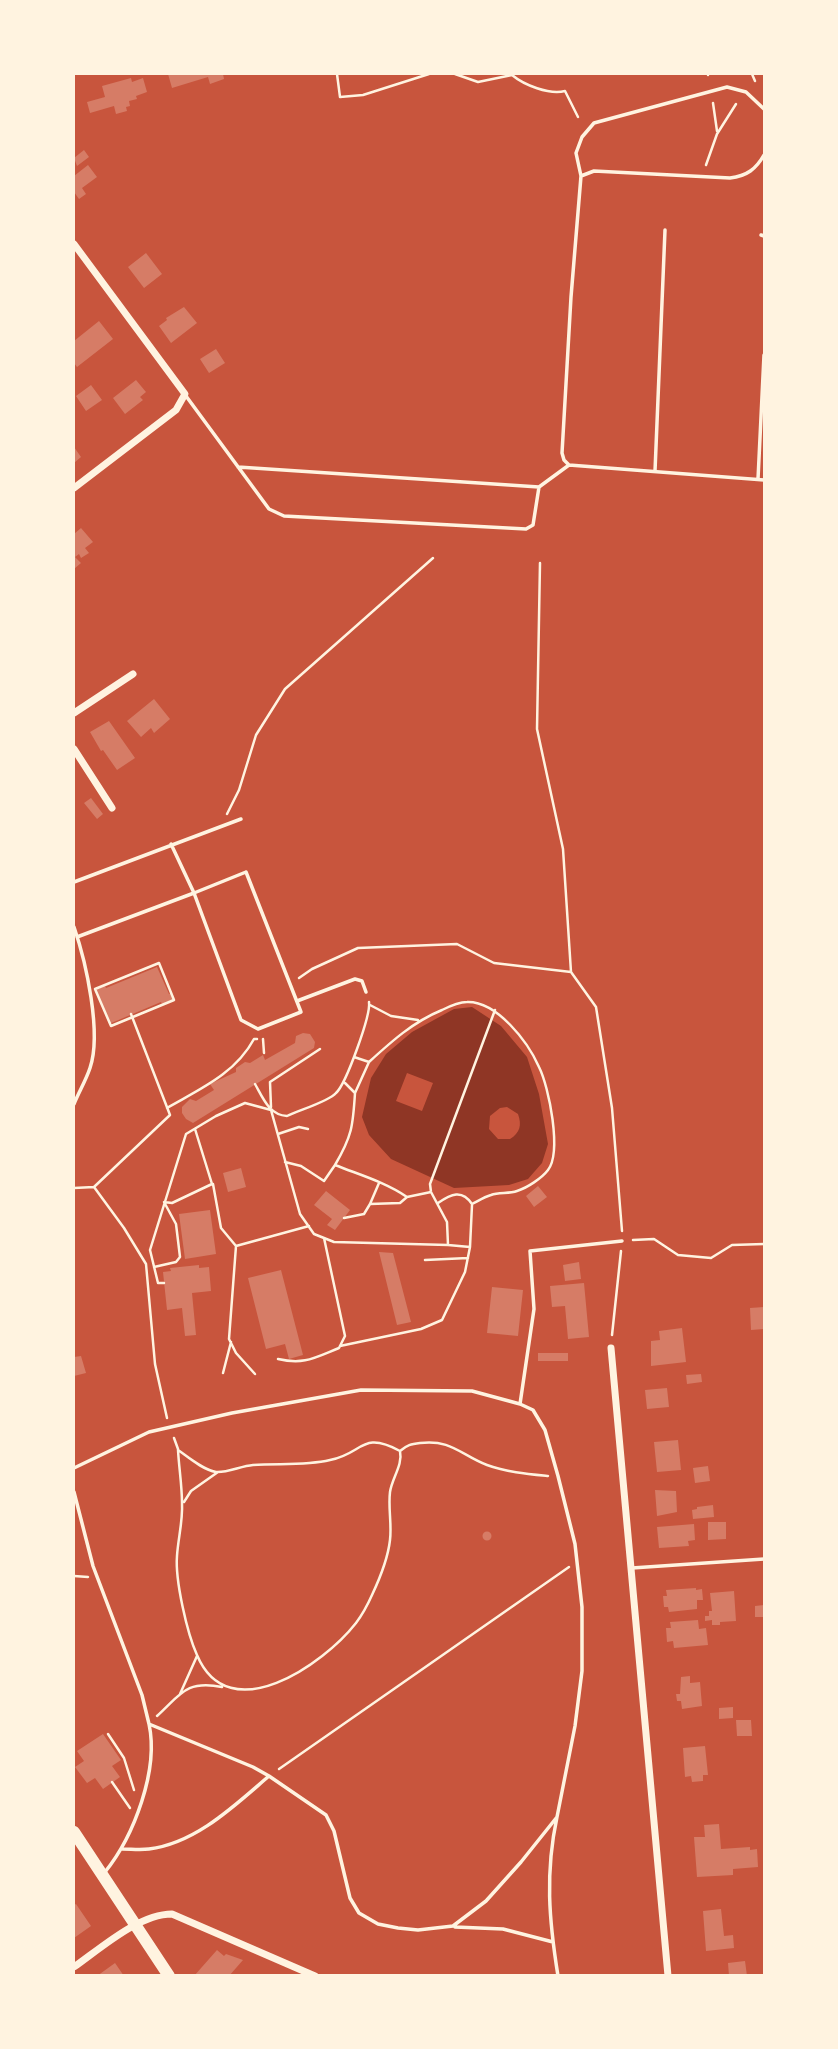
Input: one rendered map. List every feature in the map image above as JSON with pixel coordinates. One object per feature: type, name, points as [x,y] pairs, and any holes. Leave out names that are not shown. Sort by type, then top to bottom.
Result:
[{"type":"highway","points":[[74,1832],[169,1976]]},
{"type":"street","points":[[74,244],[185,394],[176,411],[74,488]]},
{"type":"street","points":[[74,713],[133,674]]},
{"type":"street","points":[[74,750],[112,808]]},
{"type":"street","points":[[611,1348],[668,1976]]},
{"type":"street","points":[[74,1967],[135,1925],[157,1914],[172,1914],[315,1976]]},
{"type":"lane","points":[[569,465],[562,453],[570,297],[581,176],[576,153],[582,137],[594,123],[727,87],[746,92],[765,110]]},
{"type":"lane","points":[[581,176],[594,171],[730,178],[747,174],[765,155]]},
{"type":"lane","points":[[655,471],[665,230]]},
{"type":"lane","points":[[758,479],[765,355]]},
{"type":"lane","points":[[185,394],[269,509],[284,516],[526,529],[533,525],[539,487]]},
{"type":"lane","points":[[238,467],[539,487],[569,465],[765,480]]},
{"type":"lane","points":[[74,883],[242,819]]},
{"type":"lane","points":[[77,937],[194,893],[246,872],[302,1012],[258,1029],[241,1020],[194,893],[171,844]]},
{"type":"lane","points":[[74,927],[88,981],[94,1032],[91,1068],[74,1104]]},
{"type":"lane","points":[[297,1001],[355,979],[362,981],[366,992]]},
{"type":"lane","points":[[520,1404],[534,1309],[530,1251],[622,1241]]},
{"type":"lane","points":[[74,1468],[149,1432],[232,1413],[361,1390],[472,1391],[533,1410],[545,1430],[558,1476],[577,1561],[582,1607],[582,1671],[575,1726],[550,1850],[549,1923],[558,1976]]},
{"type":"lane","points":[[74,1492],[93,1566],[142,1695],[151,1733],[150,1758],[136,1816],[122,1849],[102,1876]]},
{"type":"lane","points":[[632,1569],[765,1559]]},
{"type":"lane","points":[[149,1724],[270,1776],[326,1815],[334,1831],[342,1874],[350,1898],[359,1913],[378,1924],[418,1930],[453,1926],[503,1929],[553,1942]]},
{"type":"lane","points":[[122,1849],[149,1849],[180,1841],[224,1814],[270,1776]]},
{"type":"lane","points":[[453,1926],[486,1900],[557,1817]]},
{"type":"path","points":[[337,74],[340,97],[363,95],[429,74]]},
{"type":"path","points":[[455,74],[478,82],[512,75],[526,85],[559,93],[565,91],[578,117]]},
{"type":"path","points":[[752,74],[755,81]]},
{"type":"path","points":[[713,103],[717,134]]},
{"type":"path","points":[[706,165],[717,134],[736,104]]},
{"type":"path","points":[[221,826],[239,790],[256,735],[285,689],[433,558]]},
{"type":"path","points":[[540,563],[537,729],[563,849],[571,972],[596,1007],[612,1108],[622,1241],[611,1348]]},
{"type":"path","points":[[290,984],[312,969],[358,948],[457,944],[494,963],[571,972]]},
{"type":"path","points":[[159,963],[174,1000],[132,1016],[111,1026],[95,989],[159,963]]},
{"type":"path","points":[[164,1283],[158,1283],[150,1250],[186,1134],[245,1103],[287,1116],[335,1095],[344,1082],[370,1015],[366,992]]},
{"type":"path","points":[[285,1162],[301,1166],[324,1181],[349,1140],[355,1093],[369,1062],[418,1020],[466,1001],[480,1003],[495,1010],[508,1023],[540,1067],[555,1142],[549,1170],[518,1191],[493,1194],[472,1204]]},
{"type":"path","points":[[370,1005],[391,1016],[418,1020]]},
{"type":"path","points":[[447,1245],[447,1222],[431,1192],[430,1184],[495,1010]]},
{"type":"path","points":[[74,1188],[94,1186],[170,1115],[132,1016]]},
{"type":"path","points":[[167,1108],[229,1072],[246,1054],[254,1039],[263,1039],[264,1053]]},
{"type":"path","points":[[320,1049],[270,1082],[271,1110],[300,1214],[314,1234],[334,1242],[340,1240],[470,1247]]},
{"type":"path","points":[[353,1056],[369,1062]]},
{"type":"path","points":[[344,1082],[355,1093]]},
{"type":"path","points":[[255,1084],[271,1110]]},
{"type":"path","points":[[278,1134],[299,1127],[308,1129]]},
{"type":"path","points":[[195,1129],[212,1184],[221,1228],[236,1247],[229,1317],[231,1342],[223,1373]]},
{"type":"path","points":[[335,1165],[388,1184],[407,1196]]},
{"type":"path","points":[[344,1218],[364,1214],[379,1183]]},
{"type":"path","points":[[164,1202],[172,1203],[212,1184]]},
{"type":"path","points":[[94,1186],[146,1264],[155,1364],[163,1406],[178,1450],[183,1504],[176,1559],[180,1592],[197,1656],[224,1687]]},
{"type":"path","points":[[370,1204],[400,1203],[407,1196],[431,1192]]},
{"type":"path","points":[[278,1359],[297,1363],[319,1357],[340,1346],[421,1329],[442,1320],[465,1272],[470,1247],[472,1204],[467,1196],[459,1193],[437,1203]]},
{"type":"path","points":[[154,1267],[176,1262],[180,1257],[176,1224],[164,1202]]},
{"type":"path","points":[[236,1247],[309,1226]]},
{"type":"path","points":[[324,1238],[345,1336],[340,1346]]},
{"type":"path","points":[[622,1241],[654,1239],[678,1255],[711,1258],[732,1245],[765,1244]]},
{"type":"path","points":[[425,1260],[468,1258]]},
{"type":"path","points":[[231,1342],[236,1353],[255,1374]]},
{"type":"path","points":[[400,1451],[408,1444],[433,1441],[455,1446],[486,1465],[525,1474],[558,1476]]},
{"type":"path","points":[[149,1724],[190,1686],[207,1684],[247,1690],[265,1688],[286,1680],[331,1649],[357,1622],[372,1596],[383,1568],[391,1539],[390,1492],[402,1459],[400,1451],[388,1444],[371,1442],[329,1461],[250,1465],[218,1472],[191,1491],[183,1504]]},
{"type":"path","points":[[178,1450],[209,1470],[218,1472]]},
{"type":"path","points":[[270,1776],[577,1561]]},
{"type":"path","points":[[179,1696],[197,1656]]},
{"type":"path","points":[[108,1734],[124,1758],[139,1807]]},
{"type":"path","points":[[112,1782],[136,1816]]},
{"type":"shaded area","points":[[472,1007],[501,1026],[527,1057],[539,1094],[548,1144],[542,1163],[528,1179],[509,1185],[454,1188],[391,1159],[369,1135],[362,1117],[371,1078],[386,1054],[412,1032],[454,1009]],"holes":[[[407,1073],[433,1083],[422,1111],[396,1101]],[[507,1107],[518,1114],[519,1128],[510,1139],[498,1139],[489,1129],[490,1116],[500,1108]]]},
{"type":"building","points":[[168,74],[223,74],[224,79],[210,84],[208,77],[172,88]]},
{"type":"building","points":[[131,78],[132,82],[143,78],[147,92],[129,101],[127,111],[116,114],[114,106],[90,113],[87,102],[105,97],[102,86]]},
{"type":"building","points":[[84,150],[89,157],[77,166],[74,158]]},
{"type":"building","points":[[88,165],[97,177],[82,188],[86,194],[79,199],[74,192],[74,176]]},
{"type":"building","points":[[146,253],[162,274],[144,288],[128,267]]},
{"type":"building","points":[[184,307],[197,323],[171,343],[159,326],[166,318]]},
{"type":"building","points":[[99,321],[113,339],[77,367],[74,363],[74,341]]},
{"type":"building","points":[[216,349],[225,363],[209,373],[200,359]]},
{"type":"building","points":[[136,380],[146,392],[140,397],[143,400],[125,414],[113,398]]},
{"type":"building","points":[[91,385],[102,400],[86,411],[76,396]]},
{"type":"building","points":[[74,447],[81,457],[74,463]]},
{"type":"building","points":[[81,528],[93,542],[85,548],[89,553],[81,558],[79,554],[75,557],[81,563],[74,569],[74,534]]},
{"type":"building","points":[[154,699],[170,719],[154,733],[151,728],[141,737],[127,721]]},
{"type":"building","points":[[109,721],[135,758],[117,770],[90,732]]},
{"type":"building","points":[[91,798],[103,814],[97,819],[84,803]]},
{"type":"building","points":[[157,967],[173,1000],[162,1004],[161,1002],[109,1024],[95,990]]},
{"type":"building","points":[[310,1034],[315,1042],[314,1048],[193,1123],[186,1119],[182,1107],[190,1099],[196,1101],[214,1090],[210,1084],[236,1072],[236,1068],[245,1062],[250,1063],[263,1055],[265,1060],[295,1043],[296,1036]]},
{"type":"building","points":[[241,1168],[246,1187],[228,1192],[223,1173]]},
{"type":"building","points":[[538,1186],[547,1197],[534,1207],[526,1196]]},
{"type":"building","points":[[326,1191],[350,1210],[335,1230],[327,1225],[332,1219],[314,1205]]},
{"type":"building","points":[[210,1210],[216,1254],[185,1259],[179,1214]]},
{"type":"building","points":[[379,1252],[393,1253],[411,1322],[397,1325]]},
{"type":"building","points":[[579,1262],[581,1279],[565,1281],[563,1265]]},
{"type":"building","points":[[199,1265],[199,1268],[209,1267],[211,1291],[192,1293],[196,1335],[185,1336],[182,1308],[167,1310],[163,1272],[171,1271],[170,1268]]},
{"type":"building","points":[[281,1270],[303,1355],[289,1359],[285,1344],[266,1349],[248,1278]]},
{"type":"building","points":[[584,1283],[589,1337],[568,1339],[565,1306],[552,1307],[550,1286]]},
{"type":"building","points":[[492,1287],[523,1290],[518,1336],[487,1333]]},
{"type":"building","points":[[764,1307],[764,1329],[751,1330],[750,1308]]},
{"type":"building","points":[[682,1328],[686,1362],[651,1366],[651,1341],[660,1340],[659,1331]]},
{"type":"building","points":[[538,1353],[568,1353],[568,1361],[538,1361]]},
{"type":"building","points":[[81,1356],[86,1373],[74,1376],[74,1357]]},
{"type":"building","points":[[701,1374],[702,1382],[687,1384],[686,1375]]},
{"type":"building","points":[[667,1388],[669,1407],[647,1409],[645,1390]]},
{"type":"building","points":[[678,1440],[681,1470],[657,1472],[654,1442]]},
{"type":"building","points":[[708,1466],[710,1481],[695,1483],[693,1468]]},
{"type":"building","points":[[655,1490],[676,1491],[677,1512],[657,1516]]},
{"type":"building","points":[[713,1505],[714,1517],[693,1519],[692,1510]]},
{"type":"building","points":[[708,1522],[726,1522],[726,1539],[708,1540]]},
{"type":"building","points":[[694,1524],[695,1540],[688,1541],[689,1546],[659,1548],[657,1527]]},
{"type":"building","points":[[487,1531],[492,1536],[487,1541],[482,1536]]},
{"type":"building","points":[[702,1589],[703,1600],[697,1600],[697,1609],[669,1612],[668,1607],[664,1607],[663,1596],[667,1596],[666,1590]]},
{"type":"building","points":[[734,1591],[736,1621],[712,1625],[712,1620],[705,1621],[705,1616],[709,1616],[709,1611],[712,1611],[710,1593]]},
{"type":"building","points":[[764,1605],[764,1617],[755,1617],[755,1606]]},
{"type":"building","points":[[698,1620],[699,1629],[706,1628],[708,1645],[674,1648],[673,1641],[667,1642],[666,1628],[671,1628],[670,1622]]},
{"type":"building","points":[[690,1676],[690,1683],[700,1682],[702,1706],[682,1709],[676,1694],[680,1694],[681,1677]]},
{"type":"building","points":[[733,1707],[733,1718],[719,1719],[719,1708]]},
{"type":"building","points":[[736,1720],[751,1720],[752,1736],[737,1736]]},
{"type":"building","points":[[103,1734],[121,1760],[112,1766],[120,1777],[103,1789],[95,1778],[87,1783],[75,1767],[84,1761],[77,1751]]},
{"type":"building","points":[[705,1746],[708,1775],[703,1775],[703,1781],[692,1782],[691,1776],[685,1777],[683,1748]]},
{"type":"building","points":[[719,1824],[721,1849],[757,1849],[758,1867],[733,1869],[733,1875],[697,1877],[694,1837],[705,1837],[704,1825]]},
{"type":"building","points":[[76,1904],[91,1926],[74,1938],[74,1905]]},
{"type":"building","points":[[721,1909],[724,1936],[733,1935],[734,1948],[706,1951],[703,1911]]},
{"type":"building","points":[[217,1950],[224,1956],[226,1954],[243,1960],[229,1976],[194,1976]]},
{"type":"building","points":[[745,1961],[747,1976],[729,1976],[728,1963]]},
{"type":"building","points":[[115,1963],[124,1976],[97,1976]]}]
